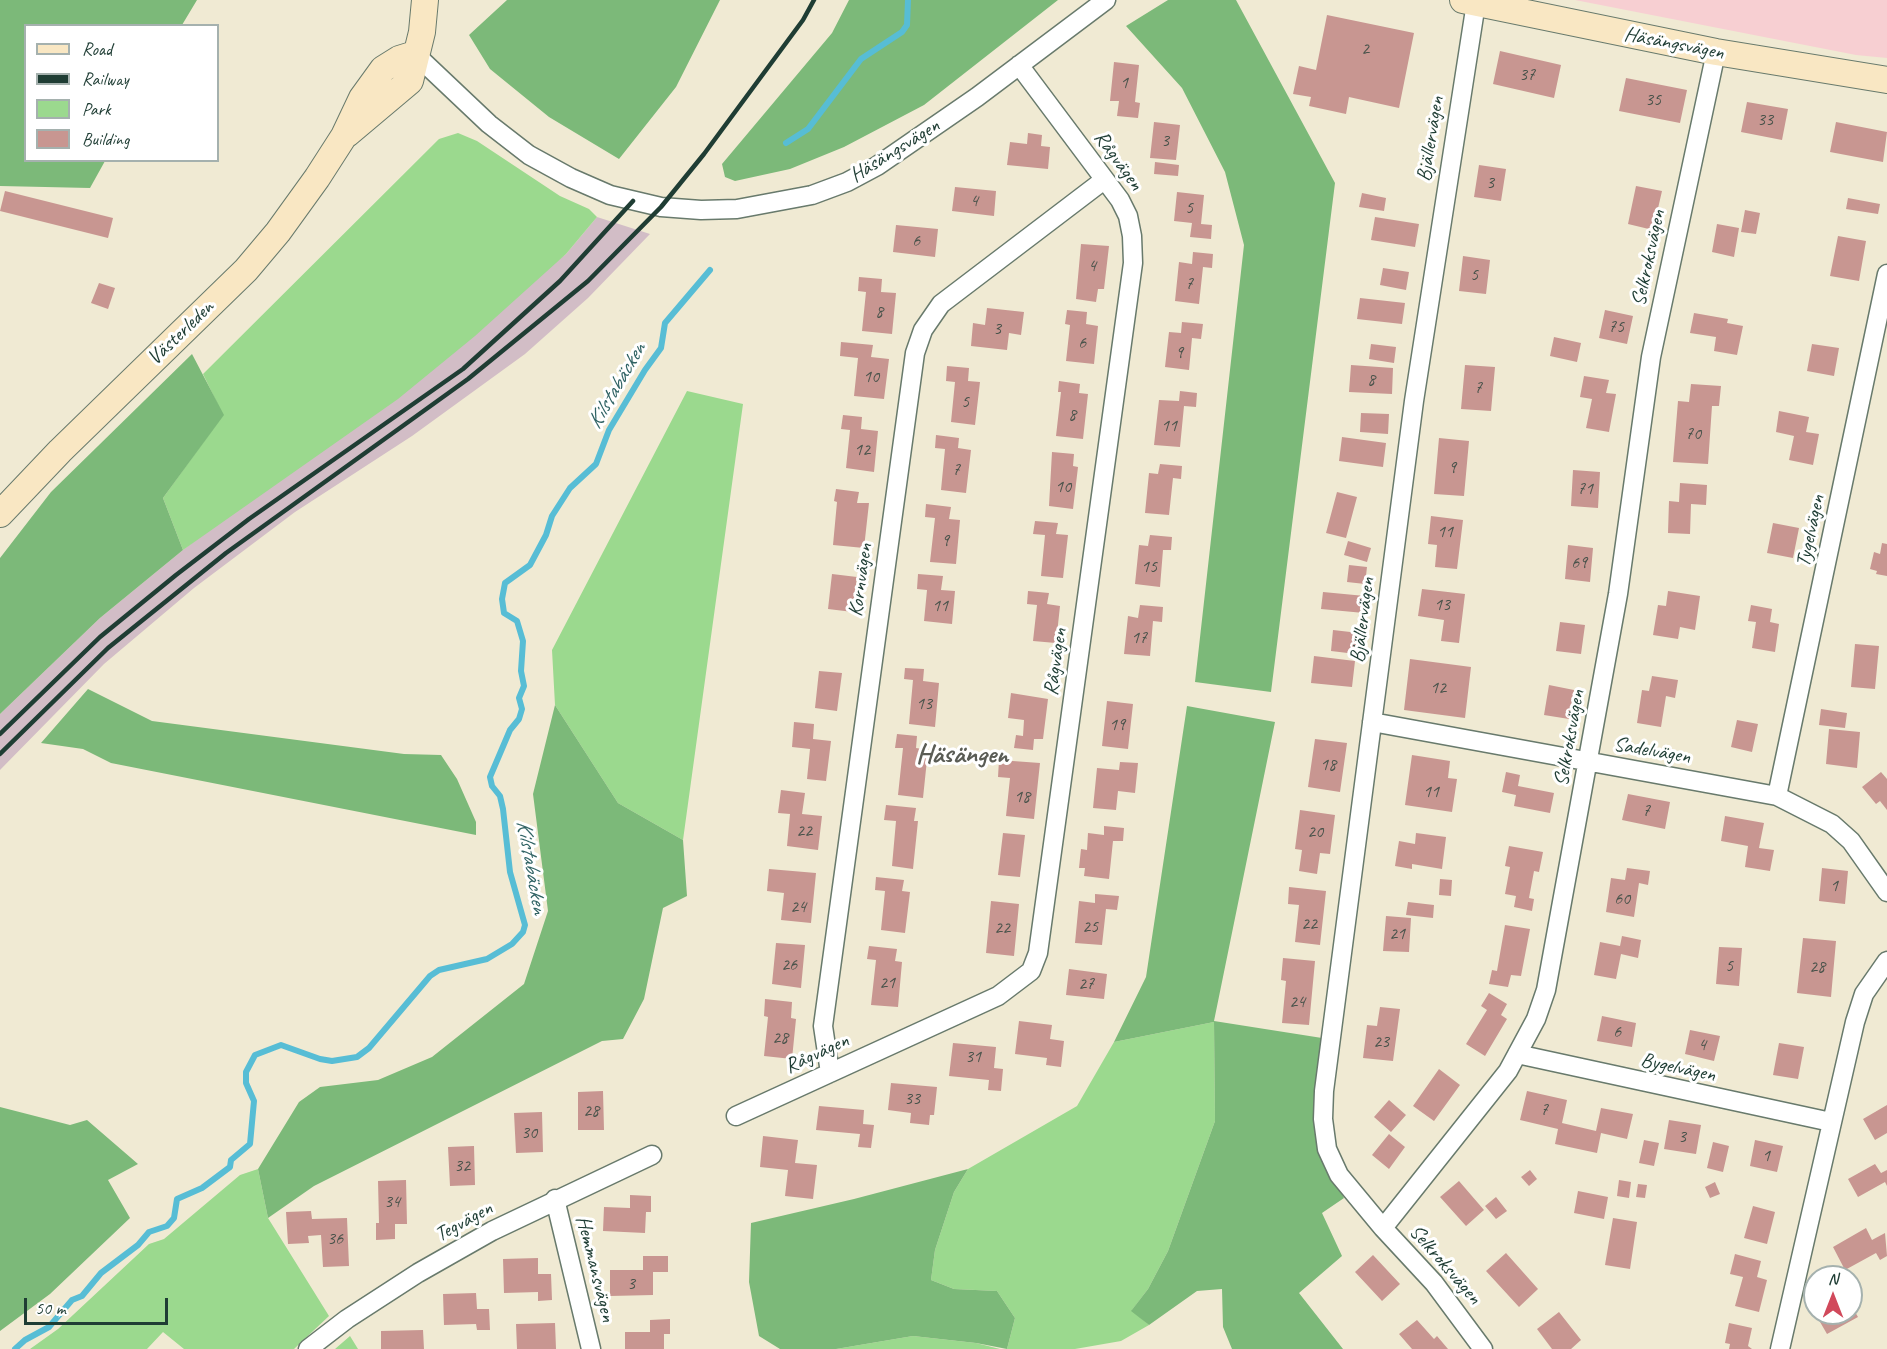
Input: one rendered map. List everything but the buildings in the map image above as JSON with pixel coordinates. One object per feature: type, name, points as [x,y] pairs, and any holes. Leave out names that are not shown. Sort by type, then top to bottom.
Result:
[{"type":"street","name":"Västerleden","points":[[0,514],[52,459],[246,270],[278,232],[344,136],[373,115],[410,81],[422,32],[425,0]]},
{"type":"street","name":"Häsängsvägen","points":[[415,54],[489,124],[529,155],[571,178],[610,195],[641,203],[701,210],[776,203],[847,182],[916,140],[1104,1]]},
{"type":"street","name":"Häsängsvägen","points":[[1470,1],[1716,52],[1887,80]]},
{"type":"street","name":"Bjällervägen","points":[[1383,1228],[1339,1175],[1327,1149],[1323,1119],[1324,1091],[1414,400],[1470,1]]},
{"type":"street","name":"Selkroksvägen","points":[[1483,1349],[1434,1283],[1383,1228],[1508,1071],[1536,1019],[1553,966],[1627,539],[1651,357],[1716,52]]},
{"type":"street","name":"Rågvägen","points":[[736,1116],[998,996],[1031,971],[1038,953],[1133,263],[1132,236],[1128,216],[1018,65]]},
{"type":"street","name":"Kornvägen","points":[[830,1073],[823,1026],[915,353],[923,330],[941,304],[1104,180]]},
{"type":"street","name":"Tygelvägen","points":[[1777,796],[1887,274]]},
{"type":"street","name":"Sadelvägen","points":[[1372,722],[1777,796],[1832,824],[1851,842],[1887,892]]},
{"type":"street","points":[[1780,1349],[1831,1122],[1864,994],[1887,961]]},
{"type":"street","name":"Bygelvägen","points":[[1517,1054],[1831,1122]]},
{"type":"street","name":"Tegvägen","points":[[308,1349],[347,1319],[418,1273],[555,1199],[652,1155]]},
{"type":"street","name":"Hemmansvägen","points":[[555,1199],[591,1349]]},
{"type":"shaded area","points":[[1575,0],[1887,0],[1887,58],[1856,55]]},
{"type":"shaded area","points":[[597,217],[650,234],[588,298],[525,354],[412,436],[295,512],[194,588],[104,664],[0,770],[0,714],[100,618],[183,550],[566,254]]},
{"type":"green space","points":[[0,0],[197,0],[183,24],[24,24],[24,162],[104,162],[90,188],[0,186]]},
{"type":"green space","points":[[507,0],[720,0],[676,87],[619,159],[549,117],[490,69],[469,35]]},
{"type":"green space","points":[[849,0],[1058,0],[924,105],[844,147],[790,169],[735,181],[725,177],[722,164],[832,33]]},
{"type":"green space","points":[[1168,0],[1236,0],[1335,183],[1271,692],[1195,682],[1244,245],[1225,172],[1182,88],[1126,26]]},
{"type":"green space","points":[[458,133],[477,141],[560,196],[589,209],[597,217],[566,254],[475,336],[398,399],[183,550],[163,498],[223,415],[203,374],[439,139]]},
{"type":"green space","points":[[192,354],[224,415],[163,498],[183,550],[100,618],[0,714],[0,558],[51,492]]},
{"type":"green space","points":[[687,391],[743,404],[683,840],[618,803],[555,705],[552,650]]},
{"type":"green space","points":[[88,689],[152,721],[404,754],[441,755],[457,779],[476,822],[476,835],[111,763],[83,749],[41,743]]},
{"type":"green space","points":[[555,705],[618,803],[683,840],[687,896],[663,908],[644,999],[623,1039],[602,1041],[314,1186],[268,1218],[258,1169],[299,1102],[320,1087],[378,1080],[432,1057],[524,984],[548,911],[533,794]]},
{"type":"green space","points":[[1187,706],[1275,722],[1214,1021],[1322,1038],[1316,1144],[1344,1198],[1322,1213],[1342,1256],[1299,1293],[1343,1349],[1232,1349],[1223,1327],[1222,1289],[1197,1291],[1149,1325],[1131,1311],[1148,1289],[1168,1251],[1215,1121],[1214,1022],[1114,1042],[1146,977]]},
{"type":"green space","points":[[1214,1022],[1215,1121],[1168,1251],[1148,1289],[1132,1310],[1149,1325],[1121,1341],[1075,1349],[1007,1349],[1015,1318],[997,1291],[954,1289],[931,1280],[935,1250],[954,1192],[968,1169],[1077,1106],[1114,1042]]},
{"type":"green space","points":[[0,1107],[70,1125],[87,1120],[138,1164],[108,1180],[130,1218],[50,1294],[0,1331]]},
{"type":"green space","points":[[258,1169],[268,1218],[329,1316],[294,1349],[184,1349],[163,1332],[147,1349],[30,1349],[58,1329],[149,1244],[164,1239],[240,1175]]},
{"type":"green space","points":[[968,1169],[954,1192],[935,1250],[931,1280],[954,1289],[997,1291],[1015,1318],[1007,1349],[913,1336],[836,1349],[780,1349],[759,1336],[749,1282],[751,1223]]},
{"type":"green space","points":[[350,1336],[358,1349],[335,1349]]},
{"type":"green space","points":[[913,1336],[976,1343],[1000,1349],[836,1349]]},
{"type":"waterway","name":"Kilstabäcken","points":[[786,143],[808,129],[861,59],[902,32],[907,25],[908,0]]},
{"type":"waterway","name":"Kilstabäcken","points":[[15,1349],[25,1340],[49,1327],[72,1300],[82,1296],[101,1273],[138,1245],[149,1232],[167,1226],[174,1218],[177,1199],[202,1188],[230,1167],[231,1160],[250,1144],[254,1101],[246,1083],[246,1072],[255,1055],[281,1045],[332,1061],[357,1057],[369,1048],[430,976],[439,970],[487,959],[512,944],[523,932],[525,925],[510,872],[503,809],[500,796],[492,786],[490,777],[510,730],[519,719],[522,709],[519,698],[524,686],[521,671],[523,641],[517,621],[504,613],[502,599],[505,583],[530,565],[546,535],[552,516],[570,488],[596,464],[609,430],[661,348],[665,323],[710,270]]},
{"type":"railway","points":[[0,754],[108,648],[226,553],[468,379],[588,281],[661,207],[704,154],[803,20],[814,0]]},
{"type":"railway","points":[[0,734],[100,637],[176,575],[249,519],[463,369],[560,281],[633,201]]},
{"type":"district","name":"Häsängen","points":[[962,755]]}]
